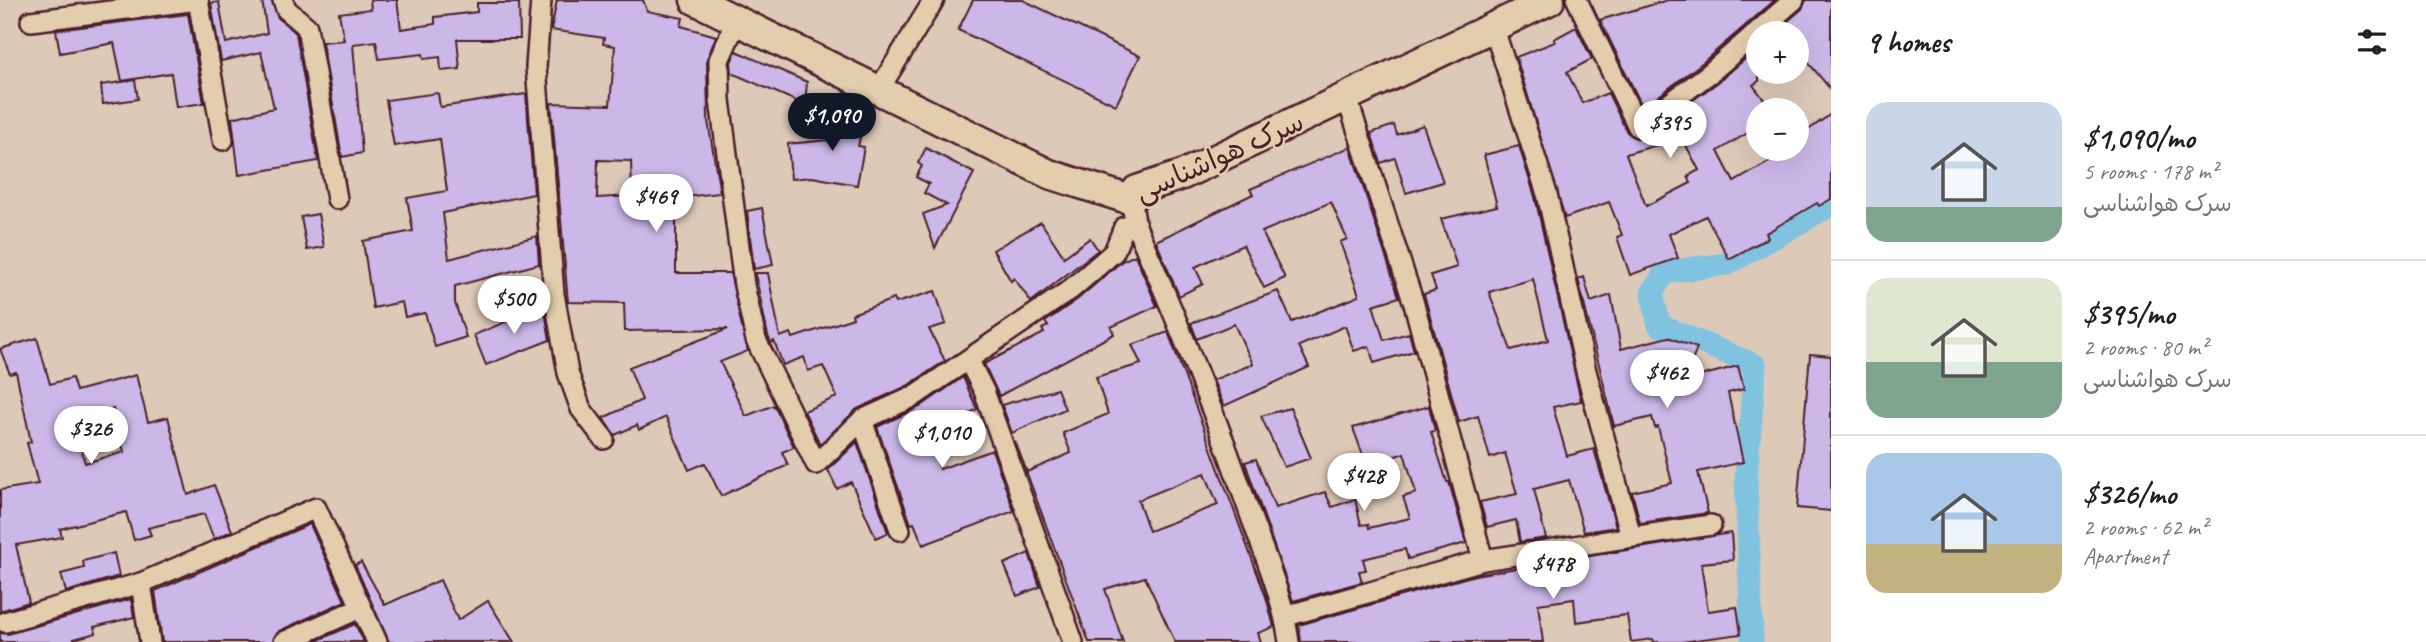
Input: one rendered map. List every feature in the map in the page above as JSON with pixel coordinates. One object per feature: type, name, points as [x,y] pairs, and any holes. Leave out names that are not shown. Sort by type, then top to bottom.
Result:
[{"type":"street","points":[[31,22],[198,0],[223,140]]},
{"type":"street","points":[[283,0],[286,9],[307,27],[337,199]]},
{"type":"street","points":[[541,0],[536,67],[554,294],[568,373],[582,409],[604,439]]},
{"type":"street","name":"سرک هواشناسی","points":[[695,0],[1133,213],[1137,190],[1182,175],[1494,29],[1550,0]]},
{"type":"street","points":[[878,91],[934,0]]},
{"type":"street","points":[[1577,0],[1638,127],[1710,73],[1794,0]]},
{"type":"street","points":[[736,22],[719,60],[720,100],[744,285],[756,341],[816,464],[862,420],[913,397],[970,361],[1070,290],[1114,252],[1133,213]]},
{"type":"street","points":[[1494,29],[1547,194],[1586,371],[1631,536]]},
{"type":"street","points":[[1347,98],[1414,304],[1483,560]]},
{"type":"street","points":[[1133,213],[1188,344],[1286,616],[1289,642]]},
{"type":"street","points":[[970,361],[985,391],[1073,642]]},
{"type":"street","points":[[862,420],[900,530]]},
{"type":"street","points":[[5,622],[141,583],[316,508],[377,642]]},
{"type":"street","points":[[1286,616],[1483,560],[1711,525]]},
{"type":"street","points":[[141,583],[150,642]]},
{"type":"street","points":[[284,642],[360,608]]},
{"type":"building","points":[[262,0],[271,0],[278,18],[296,33],[318,161],[239,175],[232,118],[274,108],[261,52],[221,61],[211,3],[219,2],[226,43],[267,33]]},
{"type":"building","points":[[370,0],[397,0],[401,29],[435,24],[435,17],[477,12],[477,3],[519,3],[520,39],[457,39],[460,69],[441,71],[440,57],[424,59],[423,54],[379,59],[376,41],[353,44],[362,153],[342,157],[322,42],[344,40],[339,13],[371,9]]},
{"type":"building","points":[[557,0],[643,0],[647,11],[683,18],[681,26],[716,36],[707,60],[708,121],[720,193],[676,198],[676,273],[730,273],[748,351],[720,362],[746,416],[774,405],[794,447],[782,452],[788,465],[721,496],[705,463],[689,470],[666,417],[639,430],[637,425],[615,435],[603,418],[642,400],[629,367],[728,329],[625,331],[624,303],[568,302],[551,103],[610,105],[615,46],[603,44],[604,38],[551,30]],"holes":[[[598,160],[631,161],[632,196],[597,198]]]},
{"type":"building","points":[[973,0],[1023,0],[1140,56],[1116,105],[958,30]]},
{"type":"building","points":[[1668,0],[1775,0],[1751,21],[1746,21],[1746,25],[1702,63],[1643,108],[1600,20]]},
{"type":"building","points":[[1806,0],[1831,0],[1831,90],[1809,63],[1809,21],[1788,21],[1802,9]]},
{"type":"building","points":[[188,14],[204,103],[176,107],[171,73],[122,81],[114,43],[60,53],[56,30]]},
{"type":"building","points":[[1576,27],[1592,59],[1567,72],[1582,103],[1608,93],[1627,132],[1638,139],[1717,83],[1746,58],[1746,84],[1754,84],[1763,98],[1746,98],[1746,134],[1718,151],[1734,182],[1771,161],[1809,161],[1809,130],[1831,114],[1831,199],[1819,206],[1817,203],[1766,233],[1768,238],[1729,259],[1706,216],[1669,234],[1678,258],[1630,275],[1617,237],[1622,235],[1609,202],[1565,218],[1516,57],[1555,42],[1554,39]],"holes":[[[1679,132],[1699,170],[1688,176],[1691,183],[1646,206],[1626,154],[1660,144]]]},
{"type":"building","points":[[736,51],[807,82],[805,105],[732,73],[731,62]]},
{"type":"building","points":[[135,80],[138,99],[103,104],[101,85]]},
{"type":"building","points":[[438,93],[440,107],[526,94],[534,194],[443,213],[449,259],[537,236],[539,264],[455,286],[455,303],[466,337],[435,347],[425,313],[405,317],[402,302],[373,308],[363,241],[413,231],[407,198],[447,191],[440,139],[394,146],[386,100]]},
{"type":"building","points":[[847,103],[867,109],[858,146],[864,147],[857,185],[812,177],[791,179],[788,144],[838,139]]},
{"type":"building","points":[[1394,125],[1397,135],[1423,125],[1443,182],[1406,193],[1395,158],[1381,163],[1371,133]]},
{"type":"building","points":[[1519,146],[1535,197],[1581,401],[1553,407],[1567,456],[1594,449],[1616,527],[1584,532],[1569,480],[1534,489],[1546,538],[1520,542],[1516,520],[1487,527],[1480,502],[1517,494],[1505,453],[1490,458],[1478,416],[1459,422],[1424,294],[1436,290],[1431,275],[1457,267],[1441,219],[1497,206],[1484,155]],"holes":[[[1533,279],[1548,340],[1511,350],[1489,292]]]},
{"type":"building","points":[[1350,147],[1399,297],[1373,305],[1384,340],[1409,333],[1414,351],[1374,363],[1369,346],[1354,351],[1345,326],[1299,346],[1309,367],[1224,406],[1213,380],[1253,364],[1234,324],[1197,339],[1191,323],[1278,291],[1292,322],[1352,299],[1359,295],[1340,242],[1347,239],[1331,202],[1262,232],[1285,278],[1264,288],[1243,245],[1195,267],[1203,284],[1179,296],[1156,241],[1253,194],[1250,189]]},
{"type":"building","points":[[926,148],[974,173],[935,248],[923,214],[947,205],[924,193],[929,184],[916,177],[922,166],[918,163]]},
{"type":"building","points":[[762,208],[773,265],[754,269],[747,211]]},
{"type":"building","points":[[318,214],[324,247],[307,250],[301,217]]},
{"type":"building","points":[[1041,222],[1064,257],[1090,238],[1098,250],[1031,302],[1014,278],[1011,281],[993,250]]},
{"type":"building","points":[[1135,255],[1157,306],[1111,327],[1114,334],[999,396],[984,364],[1044,333],[1042,329],[1048,326],[1045,322],[1078,299],[1122,261]]},
{"type":"building","points":[[755,273],[768,273],[780,337],[791,333],[793,338],[853,318],[852,314],[894,299],[896,303],[935,291],[946,324],[929,329],[945,361],[907,386],[857,409],[820,444],[804,411],[837,397],[823,366],[808,371],[804,357],[783,365],[774,341],[771,343],[768,336]]},
{"type":"building","points":[[1584,277],[1591,302],[1611,295],[1621,349],[1668,337],[1697,348],[1685,380],[1738,366],[1744,389],[1728,393],[1743,462],[1698,472],[1708,513],[1640,523],[1632,492],[1672,483],[1658,427],[1655,428],[1652,417],[1614,426],[1578,279]]},
{"type":"building","points":[[544,306],[550,340],[486,365],[474,335]]},
{"type":"building","points":[[1168,332],[1266,597],[1274,627],[1258,633],[1261,642],[1175,642],[1145,577],[1105,589],[1123,642],[1089,642],[1015,441],[1027,472],[1071,453],[1063,433],[1108,414],[1096,377],[1141,364],[1132,345]],"holes":[[[1205,473],[1218,505],[1149,531],[1138,500]]]},
{"type":"building","points":[[37,338],[50,384],[72,378],[76,391],[136,375],[148,422],[168,417],[188,495],[214,485],[232,531],[214,539],[204,514],[148,528],[151,535],[134,540],[126,512],[60,529],[62,537],[16,545],[29,602],[0,611],[0,490],[38,484],[27,443],[31,442],[16,372],[10,374],[0,349]],"holes":[[[113,409],[124,452],[85,463],[73,420]]]},
{"type":"building","points":[[1810,354],[1831,356],[1831,511],[1797,508]]},
{"type":"building","points":[[963,377],[977,409],[928,437],[940,469],[992,450],[1014,511],[923,545],[914,523],[911,524],[877,427],[920,407]]},
{"type":"building","points":[[1057,389],[1065,409],[1012,433],[1002,405]]},
{"type":"building","points":[[1429,406],[1435,431],[1431,432],[1449,482],[1466,543],[1408,559],[1405,549],[1363,559],[1366,570],[1359,571],[1362,582],[1293,601],[1245,462],[1256,459],[1275,508],[1325,492],[1332,507],[1355,499],[1361,525],[1368,524],[1369,528],[1410,518],[1403,497],[1416,493],[1404,453],[1367,466],[1353,428]]},
{"type":"building","points":[[1290,408],[1311,458],[1284,467],[1261,416]]},
{"type":"building","points":[[857,442],[888,533],[876,538],[851,482],[837,489],[828,470]]},
{"type":"building","points":[[310,524],[345,601],[279,631],[272,642],[162,642],[155,591]]},
{"type":"building","points":[[1731,533],[1733,560],[1701,563],[1708,611],[1737,607],[1741,634],[1681,642],[1654,642],[1653,639],[1631,642],[1627,615],[1576,622],[1574,599],[1538,604],[1543,642],[1301,642],[1299,625],[1475,575]]},
{"type":"building","points":[[114,553],[119,576],[66,592],[61,574],[84,568],[83,561]]},
{"type":"building","points":[[1029,553],[1040,587],[1017,596],[1004,564]]},
{"type":"building","points":[[361,562],[385,605],[440,580],[458,620],[488,601],[514,642],[389,642],[355,565]]},
{"type":"building","points":[[131,599],[134,617],[94,627],[96,633],[74,639],[75,642],[0,642],[0,633],[8,634]]},
{"type":"building","points":[[355,624],[364,642],[314,642]]},
{"type":"waterway","points":[[1752,642],[1746,478],[1755,365],[1659,325],[1652,293],[1665,272],[1727,264],[1831,205]]}]
